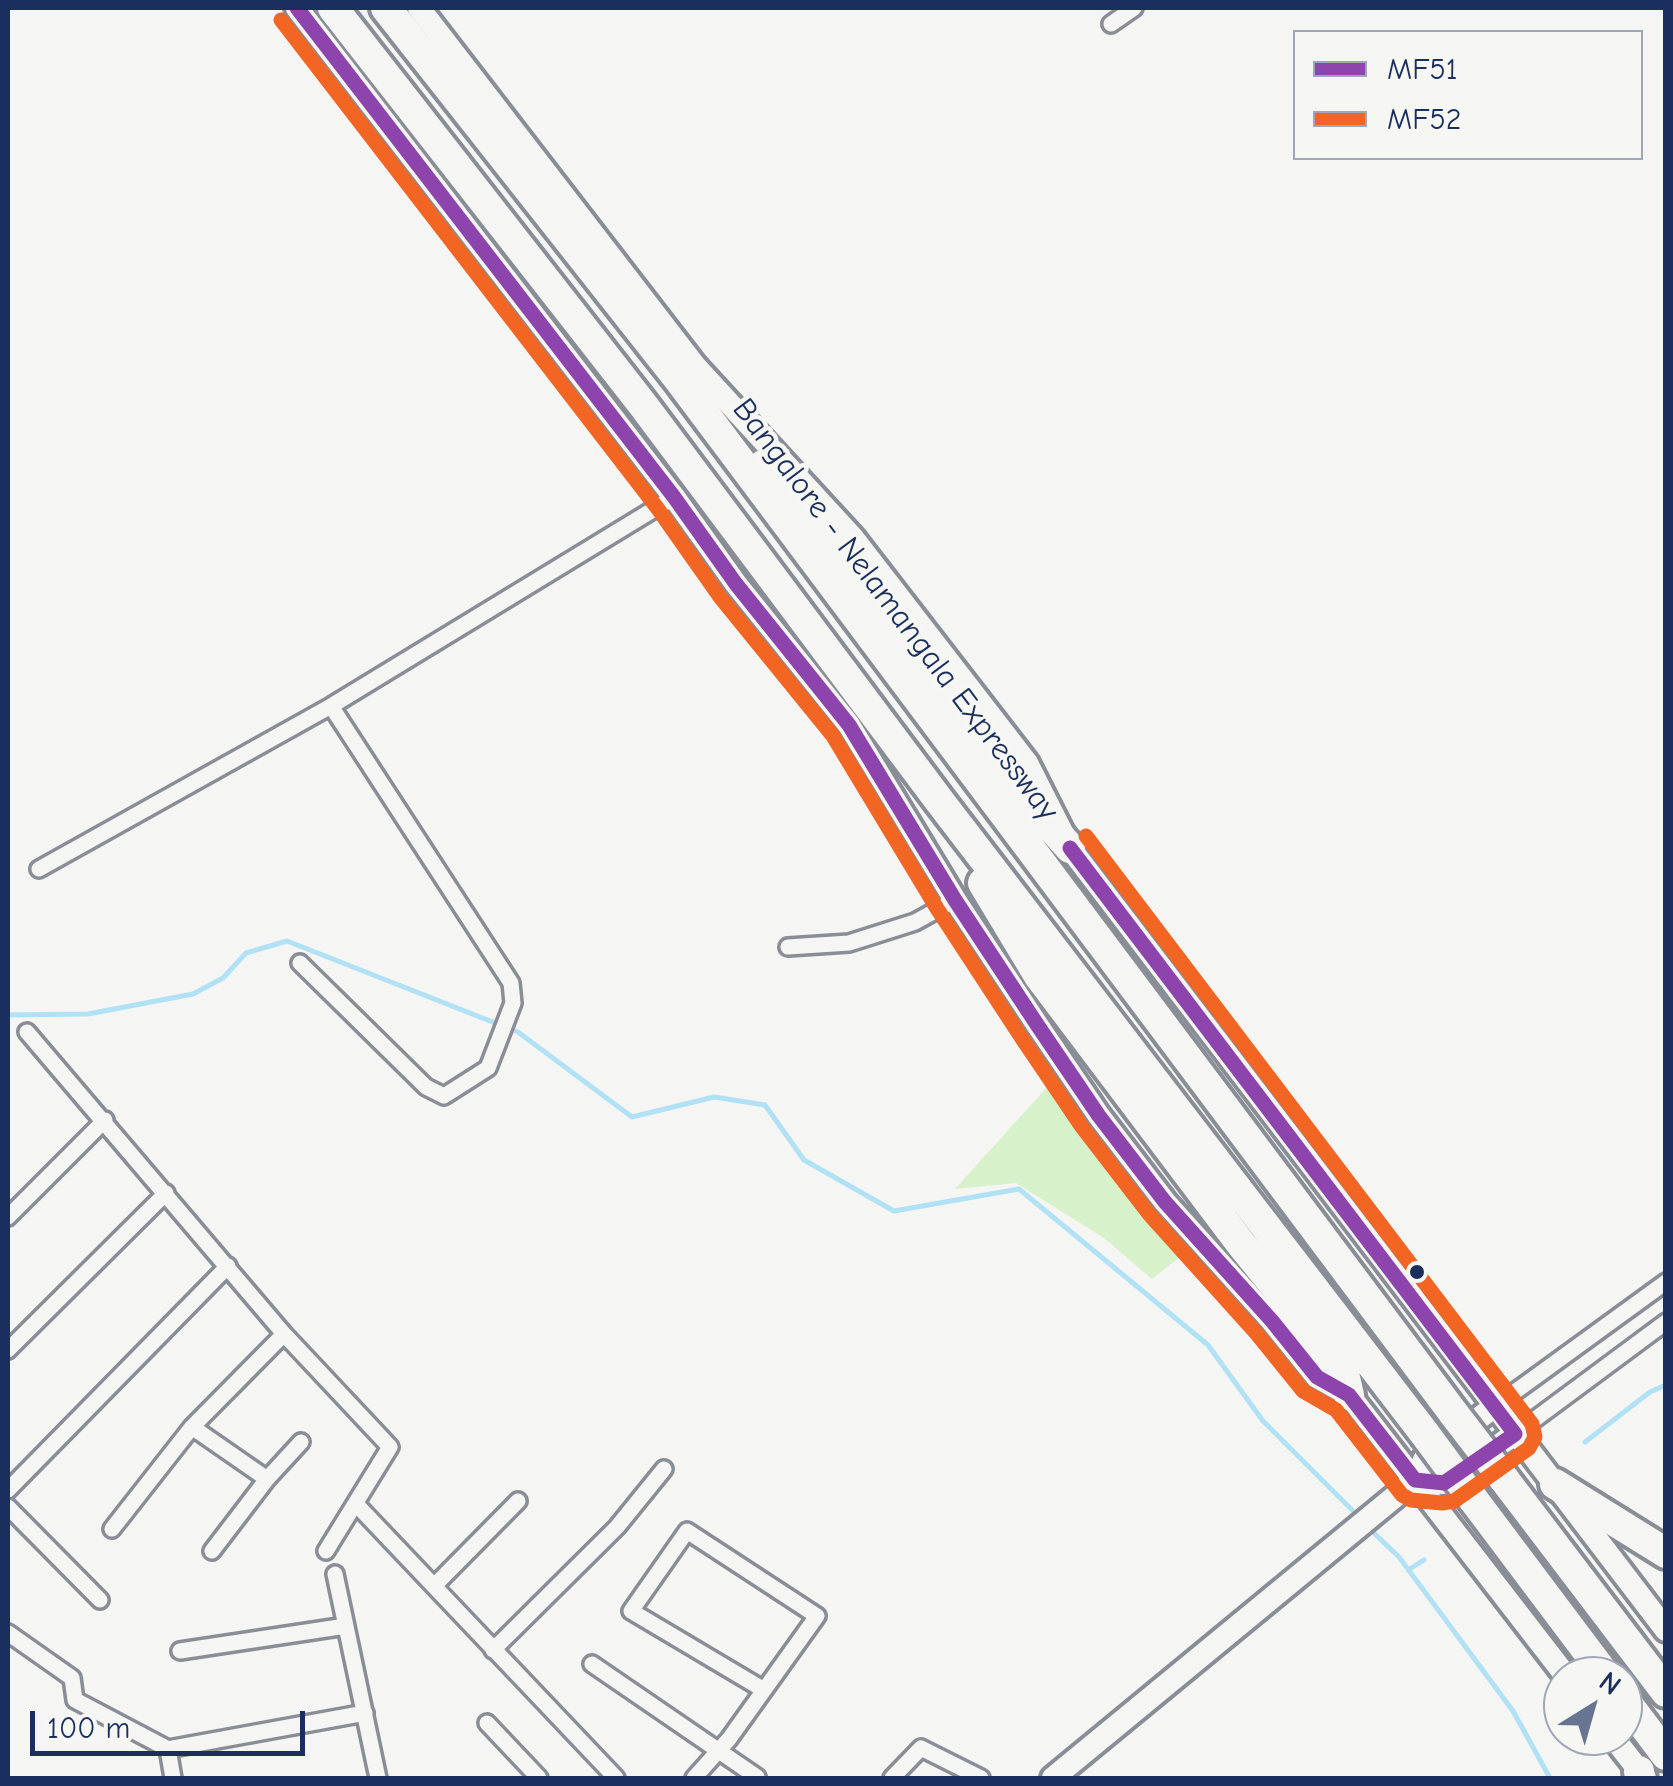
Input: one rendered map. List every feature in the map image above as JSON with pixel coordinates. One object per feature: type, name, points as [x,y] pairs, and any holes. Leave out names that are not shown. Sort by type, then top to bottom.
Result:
[{"type":"highway","points":[[333,8],[643,405],[1591,1656]]},
{"type":"highway","name":"Bangalore - Nelamangala Expressway","points":[[386,8],[680,381],[1666,1692]]},
{"type":"highway","points":[[680,381],[823,526],[1007,776],[1070,848]]},
{"type":"highway","points":[[941,802],[993,902],[1039,976],[1241,1244],[1343,1368],[1349,1395]]},
{"type":"highway","points":[[1556,1484],[1666,1552]]},
{"type":"highway","points":[[1643,1725],[1666,1755]]},
{"type":"street","points":[[297,8],[674,497],[736,584],[849,725],[955,900],[1099,1116],[1164,1202],[1272,1321],[1316,1377],[1349,1395],[1551,1656]]},
{"type":"street","points":[[419,8],[695,366],[852,538],[1016,748],[1070,848],[1666,1630]]},
{"type":"street","points":[[1111,24],[1134,8]]},
{"type":"street","points":[[40,868],[330,706],[674,497]]},
{"type":"street","points":[[300,963],[426,1087],[444,1096],[488,1068],[514,1004],[511,983],[330,706]]},
{"type":"street","points":[[788,947],[849,943],[915,922],[955,900]]},
{"type":"street","points":[[27,1032],[284,1334],[390,1448],[326,1550]]},
{"type":"street","points":[[8,1216],[104,1120]]},
{"type":"street","points":[[8,1350],[166,1193]]},
{"type":"street","points":[[8,1490],[228,1266]]},
{"type":"street","points":[[1053,1778],[1415,1480],[1425,1458],[1666,1282]]},
{"type":"street","points":[[1415,1480],[1444,1483],[1666,1322]]},
{"type":"street","points":[[112,1529],[192,1427],[284,1334]]},
{"type":"street","points":[[192,1427],[267,1479]]},
{"type":"street","points":[[212,1550],[301,1442]]},
{"type":"street","points":[[493,1650],[616,1527],[664,1469]]},
{"type":"street","points":[[434,1586],[518,1501]]},
{"type":"street","points":[[356,1504],[616,1778]]},
{"type":"street","points":[[8,1507],[100,1600]]},
{"type":"street","points":[[694,1778],[719,1750],[764,1690],[817,1616],[687,1530],[631,1611],[764,1690]]},
{"type":"street","points":[[336,1574],[378,1778]]},
{"type":"street","points":[[180,1651],[346,1626]]},
{"type":"street","points":[[8,1634],[72,1678],[75,1700],[168,1749],[364,1712]]},
{"type":"street","points":[[592,1664],[757,1777]]},
{"type":"street","points":[[487,1724],[540,1778]]},
{"type":"street","points":[[892,1778],[920,1748],[981,1778]]},
{"type":"street","points":[[168,1749],[173,1778]]},
{"type":"green space","points":[[1049,1085],[1181,1256],[1152,1279],[1104,1238],[1016,1183],[955,1189]]},
{"type":"waterway","points":[[8,1015],[88,1014],[193,994],[223,978],[246,953],[287,941],[518,1032],[632,1117],[714,1097],[765,1105],[804,1160],[894,1211],[1019,1189],[1208,1345],[1263,1421],[1352,1510]]},
{"type":"waterway","points":[[1585,1442],[1650,1392],[1666,1385]]},
{"type":"waterway","points":[[1375,1534],[1399,1557],[1513,1711],[1550,1778]]},
{"type":"waterway","points":[[1408,1570],[1424,1560]]},
{"type":"transit line","name":"MF51","points":[[297,8],[674,497],[736,584],[849,725],[955,900],[1038,1026],[1099,1116],[1165,1202],[1317,1377],[1349,1395],[1415,1480],[1444,1483],[1515,1434],[1070,848]]},
{"type":"transit line","name":"MF52","points":[[281,20],[658,509],[720,597],[833,736],[938,910],[1021,1037],[1082,1127],[1149,1214],[1303,1391],[1336,1410],[1402,1495],[1411,1500],[1454,1501],[1529,1448],[1535,1437],[1532,1424],[1086,836]]}]
